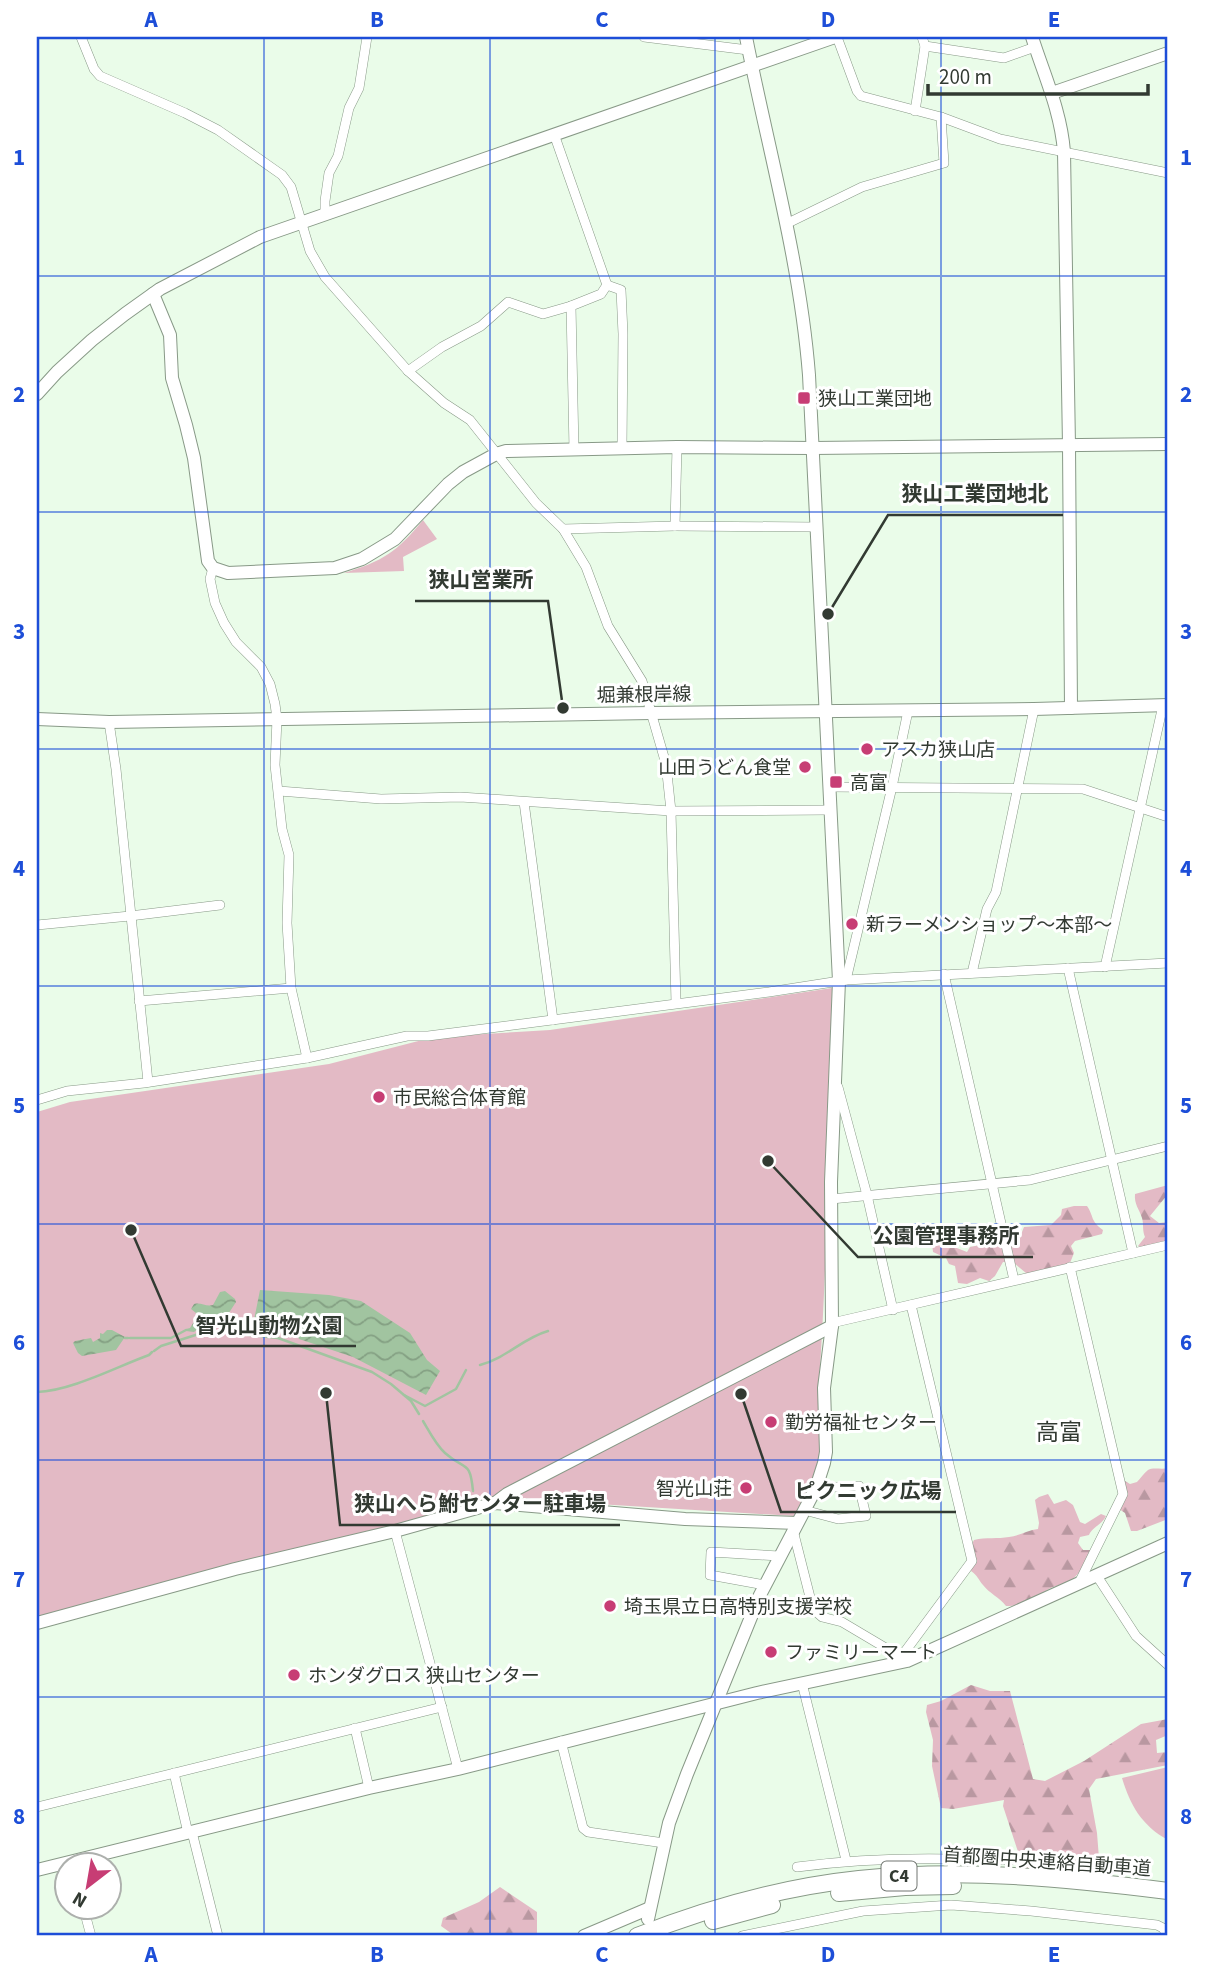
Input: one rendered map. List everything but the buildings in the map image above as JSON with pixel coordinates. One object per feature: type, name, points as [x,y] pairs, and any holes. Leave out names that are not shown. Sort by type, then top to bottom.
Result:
[{"type":"highway","name":"首都圏中央連絡自動車道","points":[[637,1936],[735,1903],[809,1886],[858,1879],[986,1875],[1168,1891]]},
{"type":"highway","name":"首都圏中央連絡自動車道","points":[[666,1936],[773,1905],[858,1890],[944,1885],[1040,1888],[1168,1902]]},
{"type":"street","points":[[81,37],[94,69],[100,76],[218,130],[282,175],[291,187],[310,251],[325,277],[408,371],[444,403],[470,420],[536,503],[564,529],[586,567],[608,625],[642,681],[666,764],[671,811],[676,1003]]},
{"type":"street","points":[[325,214],[329,173],[338,156],[349,108],[359,88],[367,37]]},
{"type":"street","points":[[584,1936],[649,1914],[664,1843],[683,1784],[742,1636],[822,1472],[826,1452],[824,1388],[832,1325],[831,1199],[835,1077],[843,980],[830,810],[805,328],[786,225],[751,66],[749,41],[644,37]]},
{"type":"street","points":[[37,394],[92,341],[153,294],[260,237],[836,37],[861,96],[941,117],[1000,139],[1168,173]]},
{"type":"street","points":[[915,111],[923,41],[1004,58],[1033,42],[1052,93],[1063,134],[1071,708]]},
{"type":"street","points":[[1052,93],[1168,53]]},
{"type":"street","points":[[786,225],[862,187],[944,163],[941,117]]},
{"type":"street","points":[[554,134],[607,285]]},
{"type":"street","points":[[408,371],[442,347],[481,326],[508,302],[543,314],[601,294],[607,285]]},
{"type":"street","points":[[607,285],[621,290],[622,449]]},
{"type":"street","points":[[153,294],[170,335],[172,379],[194,458],[208,561],[213,568],[228,573],[318,569],[349,564],[378,551],[395,539],[463,472],[506,451],[677,447],[1168,444]]},
{"type":"street","points":[[571,306],[573,450]]},
{"type":"street","points":[[675,526],[677,447]]},
{"type":"street","points":[[564,529],[675,526],[816,527]]},
{"type":"street","points":[[213,568],[211,579],[215,603],[236,642],[261,667],[270,684],[277,719],[275,765],[282,828],[289,855],[287,923],[291,988],[307,1058]]},
{"type":"street","points":[[1105,967],[1140,807],[1166,705]]},
{"type":"street","name":"堀兼根岸線","points":[[37,719],[109,722],[1166,705]]},
{"type":"street","points":[[972,973],[987,909],[996,892],[1034,709]]},
{"type":"street","points":[[843,980],[892,787],[908,711]]},
{"type":"street","points":[[109,722],[148,1082]]},
{"type":"street","points":[[830,787],[1083,789],[1168,817]]},
{"type":"street","points":[[279,791],[381,800],[460,797],[671,811],[830,810]]},
{"type":"street","points":[[524,802],[553,1020]]},
{"type":"street","points":[[37,925],[220,905]]},
{"type":"street","points":[[37,1100],[67,1091],[148,1082],[307,1058],[407,1036],[553,1020],[843,980],[1168,963]]},
{"type":"street","points":[[1068,968],[1133,1253]]},
{"type":"street","points":[[944,974],[1014,1280]]},
{"type":"street","points":[[139,1001],[291,988]]},
{"type":"street","points":[[835,1077],[867,1195],[893,1310]]},
{"type":"street","points":[[831,1199],[1030,1180],[1168,1146]]},
{"type":"street","points":[[495,1503],[507,1494],[832,1325],[1168,1245]]},
{"type":"street","points":[[1070,1267],[1123,1494],[1079,1584]]},
{"type":"street","points":[[904,1659],[972,1561],[911,1305]]},
{"type":"street","points":[[804,1510],[838,1519],[866,1516],[859,1486],[816,1488]]},
{"type":"street","points":[[37,1623],[495,1503],[795,1527]]},
{"type":"street","points":[[795,1527],[813,1609],[822,1617],[842,1622],[904,1659]]},
{"type":"street","points":[[395,1531],[458,1769]]},
{"type":"street","points":[[121,1850],[904,1659],[1168,1544]]},
{"type":"street","points":[[765,1585],[710,1575],[711,1552],[779,1556]]},
{"type":"street","points":[[1097,1576],[1136,1636],[1168,1665]]},
{"type":"street","points":[[802,1683],[846,1860]]},
{"type":"street","points":[[37,1807],[442,1707]]},
{"type":"street","points":[[355,1728],[369,1788]]},
{"type":"street","points":[[561,1741],[583,1828],[588,1832],[664,1843]]},
{"type":"street","points":[[174,1773],[218,1936]]},
{"type":"street","points":[[797,1867],[846,1860],[916,1858],[953,1863],[1017,1860]]},
{"type":"street","points":[[951,1906],[952,1895]]},
{"type":"street","points":[[742,1936],[863,1911],[951,1906],[1031,1911],[1157,1925],[1168,1934]]},
{"type":"green space","points":[[423,520],[437,539],[403,557],[404,571],[344,573],[369,564],[397,548]]},
{"type":"green space","points":[[832,988],[819,1455],[810,1489],[794,1516],[516,1499],[37,1617],[37,1112],[70,1102],[329,1064],[434,1037],[550,1030]]},
{"type":"green space","points":[[1168,1185],[1168,1194],[1150,1216],[1159,1223],[1168,1222],[1168,1241],[1142,1248],[1138,1246],[1145,1237],[1135,1194]]},
{"type":"green space","points":[[1087,1206],[1094,1221],[1103,1230],[1102,1234],[1075,1241],[1071,1246],[1074,1253],[1070,1263],[1026,1273],[1014,1263],[1003,1262],[989,1281],[980,1278],[967,1284],[958,1283],[955,1266],[933,1252],[932,1243],[939,1241],[967,1252],[970,1247],[995,1242],[1008,1250],[1010,1239],[1022,1232],[1024,1227],[1051,1225],[1061,1215],[1062,1209]]},
{"type":"green space","points":[[1168,1468],[1168,1519],[1131,1531],[1125,1513],[1119,1509],[1125,1481],[1130,1484],[1137,1482],[1148,1470]]},
{"type":"green space","points":[[1048,1494],[1054,1504],[1066,1500],[1073,1505],[1080,1522],[1085,1524],[1101,1514],[1106,1516],[1089,1535],[1080,1537],[1078,1543],[1083,1550],[1090,1550],[1085,1564],[1076,1576],[1028,1601],[1006,1606],[985,1588],[971,1571],[974,1561],[971,1546],[974,1540],[1013,1536],[1038,1529],[1035,1500]]},
{"type":"green space","points":[[971,1685],[990,1691],[1010,1691],[1033,1779],[1045,1781],[1084,1761],[1141,1724],[1168,1719],[1168,1735],[1156,1740],[1157,1753],[1168,1752],[1168,1765],[1096,1779],[1089,1789],[1100,1871],[1024,1870],[1003,1806],[1004,1800],[953,1809],[941,1808],[932,1766],[933,1740],[926,1712],[927,1705],[941,1701]]},
{"type":"green space","points":[[1168,1767],[1168,1840],[1138,1814],[1122,1778]]},
{"type":"green space","points":[[500,1887],[537,1912],[537,1936],[455,1936],[441,1926],[443,1918],[479,1902]]},
{"type":"water","points":[[260,1290],[329,1295],[361,1301],[410,1333],[427,1360],[440,1371],[426,1395],[353,1357],[299,1339],[296,1333],[253,1325]]},
{"type":"water","points":[[225,1291],[236,1302],[225,1319],[213,1321],[208,1328],[186,1331],[197,1317],[191,1309],[194,1304],[213,1305],[220,1292]]},
{"type":"water","points":[[107,1330],[125,1337],[116,1350],[82,1356],[78,1353],[73,1343],[75,1341],[91,1338],[93,1342],[100,1338],[100,1333],[103,1334]]},
{"type":"waterway","points":[[130,1338],[171,1338],[186,1330]]},
{"type":"waterway","points":[[154,1351],[161,1346],[205,1332],[233,1331]]},
{"type":"waterway","points":[[480,1365],[548,1331]]},
{"type":"waterway","points":[[240,1334],[278,1338],[372,1372],[411,1401],[419,1414]]},
{"type":"waterway","points":[[37,1392],[79,1383],[152,1352]]},
{"type":"waterway","points":[[404,1395],[425,1406],[456,1389],[466,1370]]},
{"type":"waterway","points":[[423,1421],[442,1450],[468,1470],[473,1491]]},
{"type":"place","name":"狭山工業団地","points":[[804,398]]},
{"type":"place","name":"狭山工業団地北","points":[[828,614]]},
{"type":"place","name":"狭山営業所","points":[[563,708]]},
{"type":"place","name":"アスカ狭山店","points":[[867,749]]},
{"type":"place","name":"山田うどん食堂","points":[[805,767]]},
{"type":"place","name":"高富","points":[[836,782]]},
{"type":"place","name":"新ラーメンショップ～本部～","points":[[852,924]]},
{"type":"place","name":"市民総合体育館","points":[[379,1097]]},
{"type":"place","name":"公園管理事務所","points":[[768,1161]]},
{"type":"place","name":"智光山動物公園","points":[[131,1230]]},
{"type":"place","name":"狭山へら鮒センター駐車場","points":[[326,1393]]},
{"type":"place","name":"ピクニック広場","points":[[741,1394]]},
{"type":"place","name":"勤労福祉センター","points":[[771,1422]]},
{"type":"place","name":"智光山荘","points":[[746,1488]]},
{"type":"place","name":"埼玉県立日高特別支援学校","points":[[610,1606]]},
{"type":"place","name":"ファミリーマート","points":[[771,1652]]},
{"type":"place","name":"ホンダグロス 狭山センター","points":[[294,1675]]},
{"type":"district","name":"高富","points":[[1059,1432]]}]
